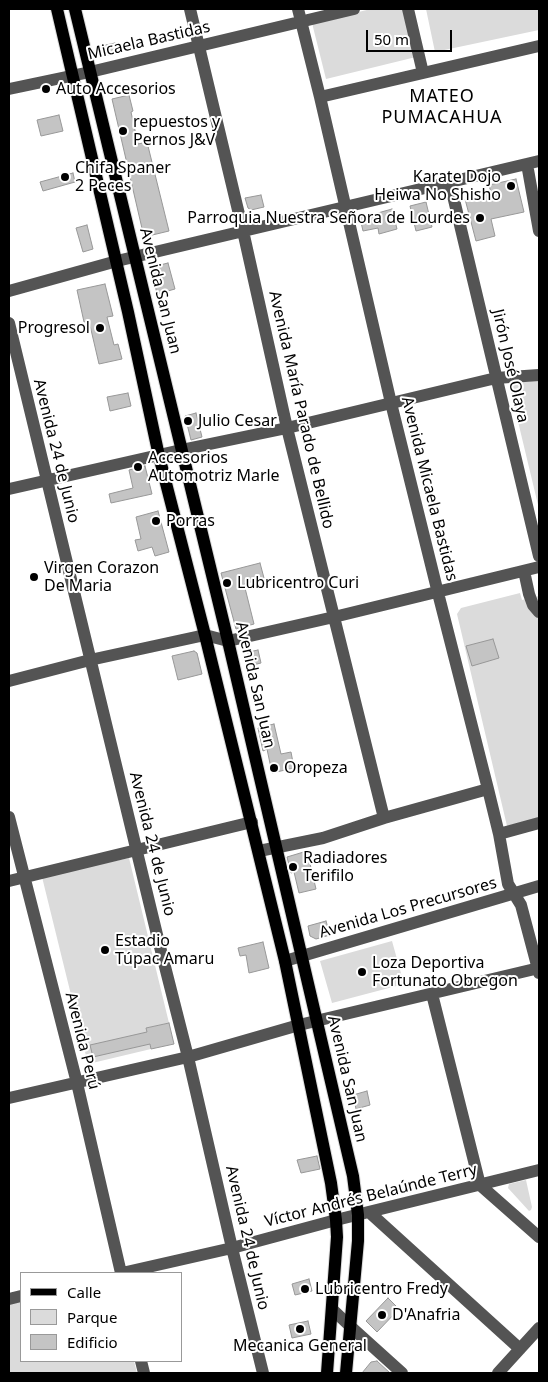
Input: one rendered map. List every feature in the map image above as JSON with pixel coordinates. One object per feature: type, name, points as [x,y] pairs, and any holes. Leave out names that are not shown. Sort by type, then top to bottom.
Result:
[{"type":"main road","points":[[57,9],[159,456],[252,822],[285,961],[329,1174],[337,1237],[327,1373]]},
{"type":"main road","name":"Avenida San Juan","points":[[75,9],[228,641],[353,1176],[364,1214],[358,1241],[346,1373]]},
{"type":"street","name":"Avenida María Parado de Bellido","points":[[190,9],[244,231],[287,428],[384,818]]},
{"type":"street","name":"Micaela Bastidas","points":[[9,89],[199,46],[300,15],[354,9]]},
{"type":"street","points":[[408,9],[423,73]]},
{"type":"street","name":"Avenida Micaela Bastidas","points":[[300,15],[391,403],[499,834],[508,884],[522,904],[539,970]]},
{"type":"street","points":[[320,97],[539,46]]},
{"type":"street","points":[[9,291],[135,257],[533,163],[539,231]]},
{"type":"street","name":"Jirón José Olaya","points":[[450,183],[539,556]]},
{"type":"street","name":"Avenida 24 de Junio","points":[[9,323],[263,1373]]},
{"type":"street","points":[[9,489],[287,428],[496,378],[539,375]]},
{"type":"street","points":[[9,681],[90,660],[205,634],[228,641],[539,568]]},
{"type":"street","points":[[524,571],[531,600],[539,612]]},
{"type":"street","points":[[259,851],[323,838],[384,818],[488,789]]},
{"type":"street","name":"Avenida Perú","points":[[9,817],[23,878],[77,1083],[122,1272]]},
{"type":"street","points":[[9,881],[252,822]]},
{"type":"street","points":[[499,834],[539,823]]},
{"type":"street","name":"Avenida Los Precursores","points":[[285,961],[539,886]]},
{"type":"street","points":[[9,1098],[188,1057],[299,1025],[539,970]]},
{"type":"street","points":[[432,994],[480,1185],[539,1237]]},
{"type":"street","name":"Víctor Andrés Belaúnde Terry","points":[[126,1272],[232,1248],[336,1220],[539,1170]]},
{"type":"street","points":[[364,1214],[520,1349]]},
{"type":"street","points":[[332,1309],[402,1373]]},
{"type":"street","points":[[498,1373],[539,1328]]},
{"type":"green space","points":[[371,9],[405,9],[416,57],[326,79],[312,23]]},
{"type":"green space","points":[[426,9],[539,9],[539,30],[435,52]]},
{"type":"green space","points":[[539,380],[539,509],[509,384]]},
{"type":"green space","points":[[520,593],[522,600],[539,596],[539,818],[507,826],[457,614],[461,608]]},
{"type":"green space","name":"Estadio Túpac Amaru","points":[[129,858],[169,1023],[146,1028],[151,1049],[88,1064],[42,877]]},
{"type":"green space","name":"Loza Deportiva Fortunato Obregon","points":[[392,941],[404,984],[332,1003],[320,961]]},
{"type":"green space","points":[[526,1180],[532,1207],[529,1211],[508,1188],[509,1184]]},
{"type":"green space","points":[[20,1301],[20,1362],[134,1362],[137,1373],[9,1373],[9,1304]]},
{"type":"building","points":[[115,43],[117,53],[100,57],[97,47]]},
{"type":"building","points":[[129,95],[138,144],[147,142],[169,231],[144,237],[112,99]]},
{"type":"building","points":[[59,115],[63,131],[41,136],[37,120]]},
{"type":"building","name":"Chifa Spaner 2 Peces","points":[[73,173],[75,182],[43,191],[40,182]]},
{"type":"building","points":[[516,179],[524,212],[491,219],[495,236],[476,241],[465,199],[491,193],[489,185]]},
{"type":"building","points":[[261,195],[264,207],[251,210],[248,208],[245,198]]},
{"type":"building","points":[[426,202],[432,227],[416,231],[410,206]]},
{"type":"building","points":[[392,209],[397,229],[379,234],[378,228],[363,231],[360,218]]},
{"type":"building","points":[[87,225],[93,249],[83,252],[76,228]]},
{"type":"building","points":[[168,263],[175,289],[157,294],[152,272],[156,266]]},
{"type":"building","points":[[105,284],[113,316],[107,317],[114,345],[118,344],[122,359],[99,364],[89,321],[84,322],[77,290]]},
{"type":"building","points":[[128,393],[131,406],[110,411],[107,397]]},
{"type":"building","points":[[196,413],[202,437],[191,440],[185,416]]},
{"type":"building","points":[[145,466],[152,494],[111,503],[109,494],[133,488],[129,470]]},
{"type":"building","points":[[158,511],[169,552],[155,556],[152,547],[138,551],[135,540],[141,539],[136,517]]},
{"type":"building","points":[[260,563],[264,578],[244,584],[254,624],[236,629],[221,573]]},
{"type":"building","points":[[493,639],[499,658],[472,666],[466,646]]},
{"type":"building","points":[[258,650],[261,663],[249,666],[246,655],[249,652]]},
{"type":"building","points":[[194,651],[197,653],[202,674],[178,680],[172,656]]},
{"type":"building","points":[[274,724],[281,754],[291,752],[294,768],[272,773],[267,749],[263,751],[258,728]]},
{"type":"building","points":[[307,851],[316,889],[299,893],[294,872],[291,873],[287,857]]},
{"type":"building","points":[[326,921],[330,935],[316,939],[310,936],[308,926]]},
{"type":"building","points":[[263,942],[269,968],[249,973],[246,955],[240,956],[238,948]]},
{"type":"building","points":[[169,1023],[174,1044],[151,1049],[150,1044],[93,1057],[90,1045],[147,1032],[146,1028]]},
{"type":"building","points":[[367,1091],[370,1105],[356,1109],[353,1095]]},
{"type":"building","points":[[317,1156],[320,1169],[301,1173],[297,1160]]},
{"type":"building","points":[[309,1279],[312,1291],[295,1295],[292,1284]]},
{"type":"building","name":"D'Anafria","points":[[388,1298],[399,1309],[377,1332],[366,1321]]},
{"type":"building","name":"Mecanica General","points":[[308,1321],[311,1334],[292,1338],[289,1325]]},
{"type":"building","points":[[377,1361],[390,1373],[362,1373],[371,1362]]},
{"type":"place","name":"Auto Accesorios","points":[[46,89]]},
{"type":"place","name":"repuestos y Pernos J&V","points":[[123,131]]},
{"type":"place","name":"Chifa Spaner 2 Peces","points":[[65,177]]},
{"type":"place","name":"Karate Dojo Heiwa No Shisho","points":[[511,186]]},
{"type":"place","name":"Parroquia Nuestra Señora de Lourdes","points":[[480,218]]},
{"type":"place","name":"Progresol","points":[[100,328]]},
{"type":"place","name":"Julio Cesar","points":[[188,421]]},
{"type":"place","name":"Accesorios Automotriz Marle","points":[[138,467]]},
{"type":"place","name":"Porras","points":[[156,521]]},
{"type":"place","name":"Virgen Corazon De Maria","points":[[34,577]]},
{"type":"place","name":"Lubricentro Curi","points":[[227,583]]},
{"type":"place","name":"Oropeza","points":[[274,768]]},
{"type":"place","name":"Radiadores Terifilo","points":[[293,867]]},
{"type":"place","name":"Estadio Túpac Amaru","points":[[105,950]]},
{"type":"place","name":"Loza Deportiva Fortunato Obregon","points":[[362,972]]},
{"type":"place","name":"Lubricentro Fredy","points":[[305,1289]]},
{"type":"place","name":"D'Anafria","points":[[382,1315]]},
{"type":"place","name":"Mecanica General","points":[[300,1329]]},
{"type":"district","name":"MATEO PUMACAHUA","points":[[442,107]]}]
